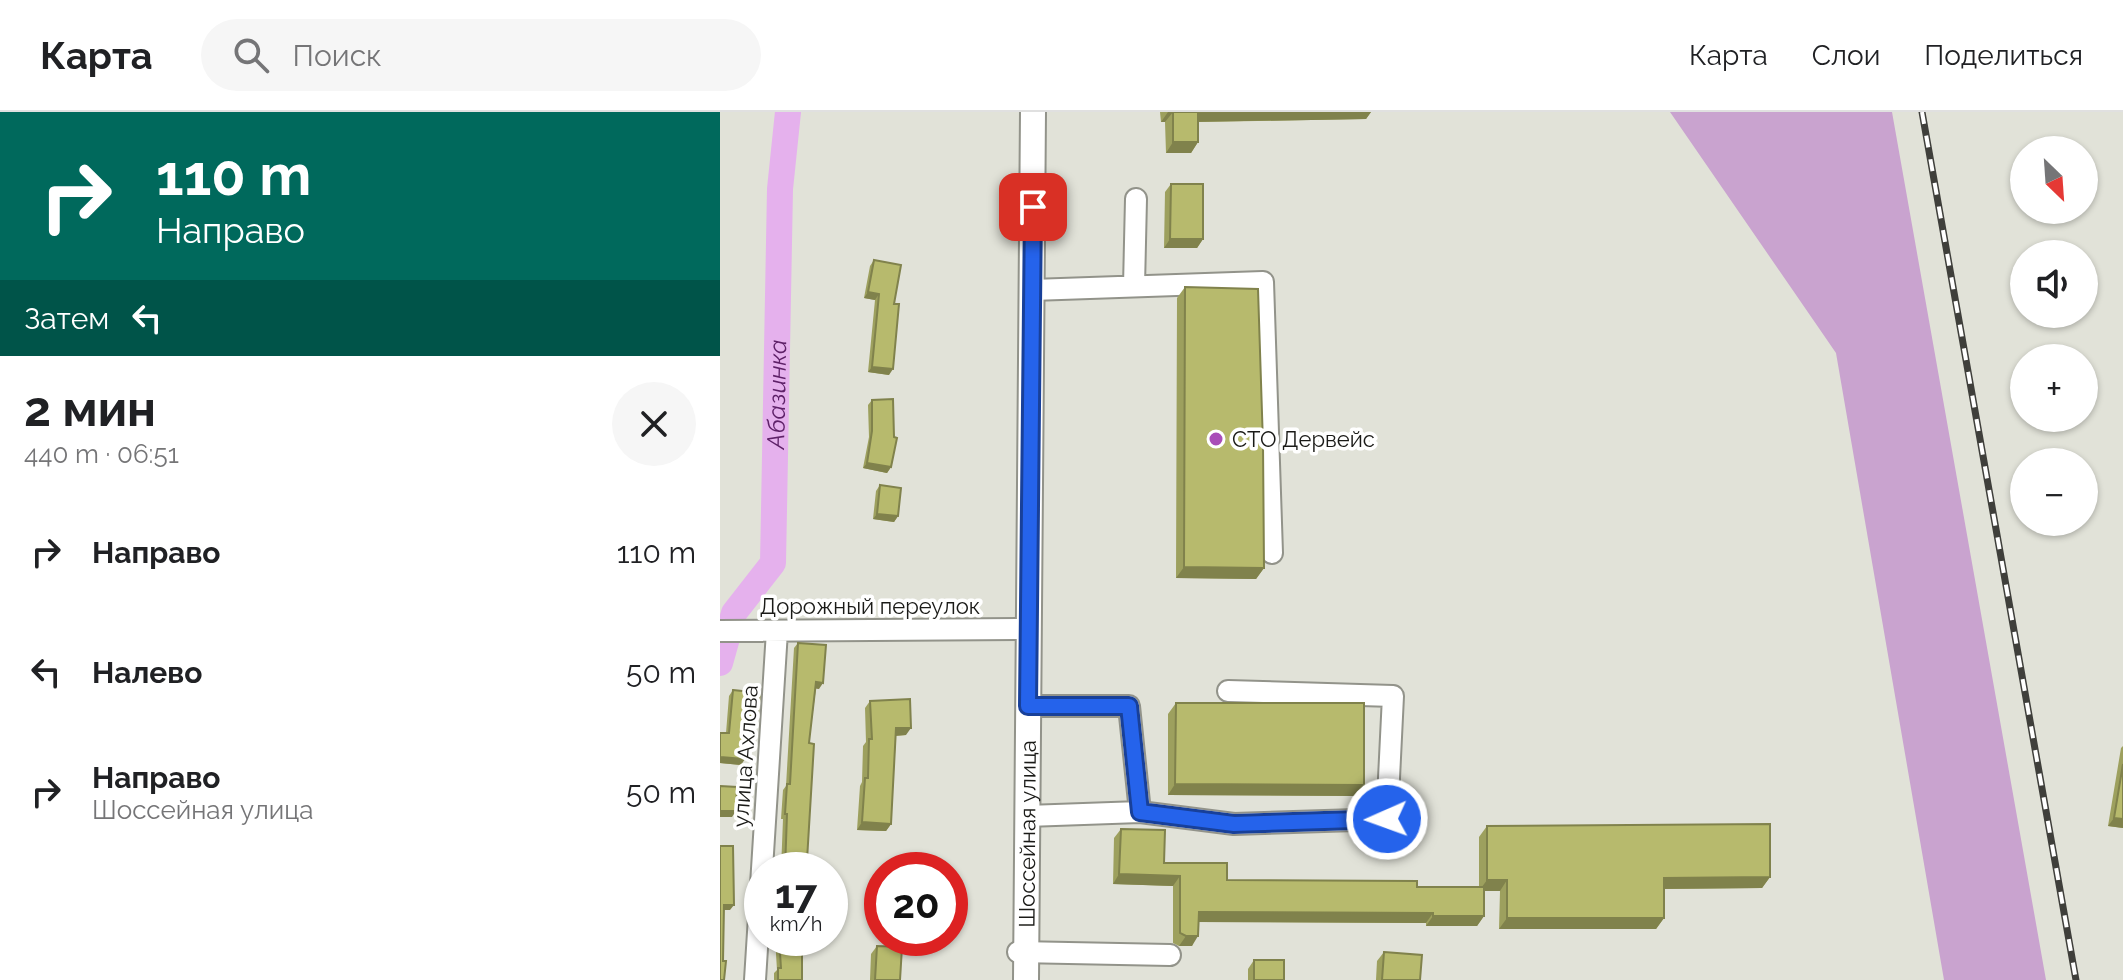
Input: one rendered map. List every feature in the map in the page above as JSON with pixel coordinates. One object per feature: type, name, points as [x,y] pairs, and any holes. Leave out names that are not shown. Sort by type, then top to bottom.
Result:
[{"type":"main road","name":"Шоссейная улица","points":[[1023,112],[1020,629],[1022,952],[1026,980]]},
{"type":"main road","name":"Шоссейная улица","points":[[1018,980],[1022,952],[1027,816],[1033,112]]},
{"type":"street","points":[[1134,286],[1136,199]]},
{"type":"street","points":[[1032,290],[1263,282],[1272,553]]},
{"type":"street","name":"Дорожный переулок","points":[[720,631],[1020,629]]},
{"type":"street","name":"улица Ахлова","points":[[755,980],[777,631]]},
{"type":"street","points":[[1027,816],[1140,812],[1234,824],[1387,819],[1393,696],[1228,691]]},
{"type":"street","points":[[1028,706],[1129,706],[1140,812]]},
{"type":"street","points":[[1022,952],[1170,955]]},
{"type":"shaded area","points":[[1670,112],[1892,112],[2046,980],[1944,980],[1836,353]]},
{"type":"building","points":[[1173,112],[1198,112],[1198,142],[1173,142]]},
{"type":"building","points":[[1171,184],[1203,184],[1203,239],[1170,239]]},
{"type":"building","points":[[874,260],[901,265],[894,304],[899,304],[893,369],[872,367],[879,294],[868,292]]},
{"type":"building","name":"СТО Дервейс","points":[[1185,287],[1258,289],[1264,568],[1184,567]]},
{"type":"building","points":[[893,399],[894,437],[897,438],[891,467],[867,463],[872,431],[872,400]]},
{"type":"building","points":[[880,485],[901,488],[898,516],[877,514]]},
{"type":"building","points":[[798,643],[826,645],[823,683],[816,682],[809,743],[814,744],[807,852],[786,852],[785,814],[787,784],[790,784]]},
{"type":"building","points":[[733,690],[760,693],[758,715],[749,714],[745,759],[720,757],[720,733],[729,733]]},
{"type":"building","points":[[910,699],[911,728],[896,728],[891,824],[862,822],[869,739],[872,739],[870,701]]},
{"type":"building","points":[[1176,703],[1364,703],[1364,785],[1175,784]]},
{"type":"building","points":[[2123,764],[2123,819],[2114,818]]},
{"type":"building","points":[[720,786],[737,787],[736,811],[720,811]]},
{"type":"building","points":[[1770,824],[1770,877],[1664,878],[1664,918],[1507,918],[1507,880],[1487,880],[1487,826]]},
{"type":"building","points":[[1121,829],[1165,830],[1164,863],[1227,863],[1227,880],[1417,881],[1417,887],[1484,887],[1484,916],[1199,912],[1198,936],[1186,936],[1180,933],[1180,876],[1119,874]]},
{"type":"building","points":[[720,846],[733,846],[734,905],[724,905],[724,980],[720,980]]},
{"type":"building","points":[[1384,952],[1422,955],[1420,980],[1382,980]]},
{"type":"building","points":[[780,956],[802,956],[802,980],[778,980],[778,968],[781,968]]},
{"type":"building","points":[[876,956],[901,956],[900,980],[875,980]]},
{"type":"building","points":[[1254,960],[1284,960],[1284,980],[1254,980]]},
{"type":"waterway","name":"Абазинка","points":[[720,663],[734,613],[773,563],[780,189],[788,112]]},
{"type":"railway","points":[[1922,112],[2076,980]]},
{"type":"place","name":"СТО Дервейс","points":[[1216,439]]},
{"type":"route","points":[[1033,207],[1028,706],[1129,706],[1140,812],[1234,824],[1387,819]]}]
